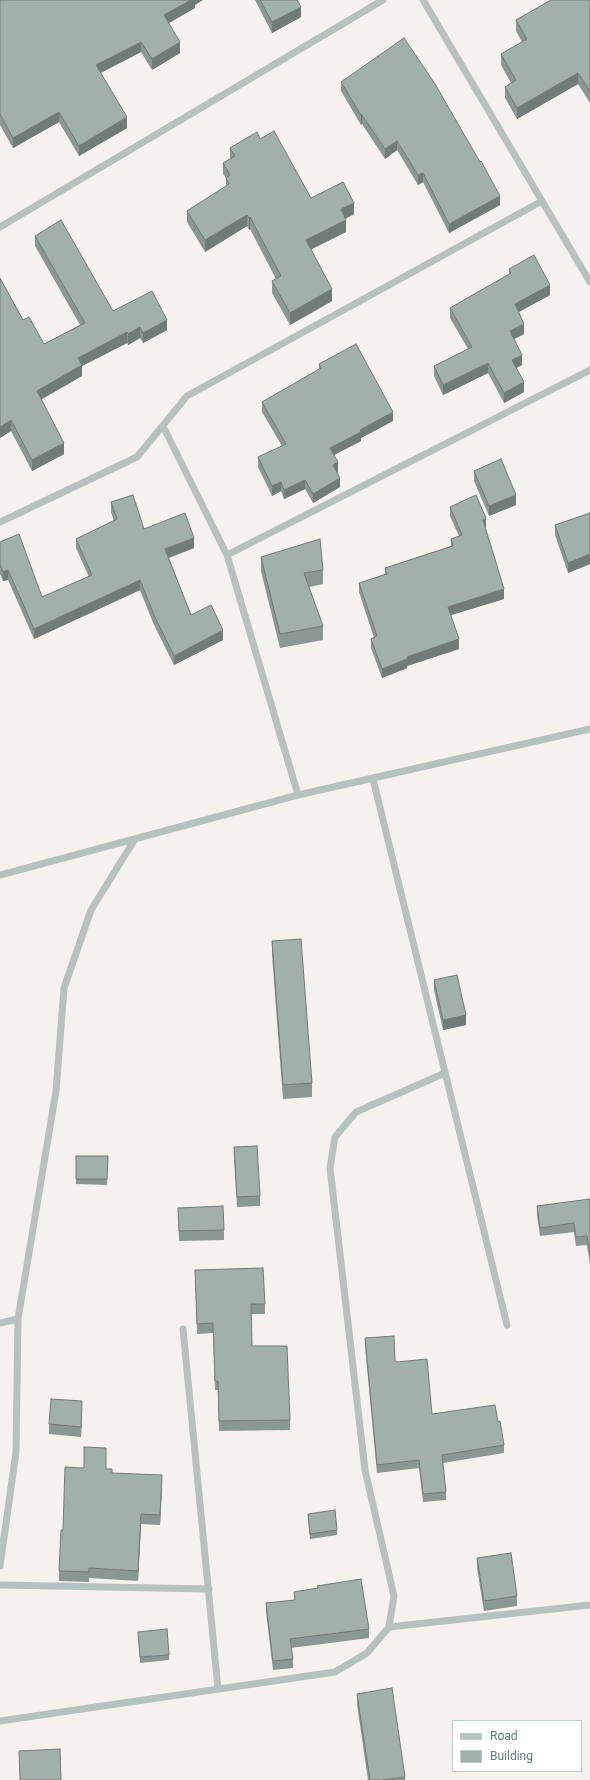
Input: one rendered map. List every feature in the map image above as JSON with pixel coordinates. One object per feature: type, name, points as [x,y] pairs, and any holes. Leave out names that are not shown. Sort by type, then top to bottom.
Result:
[{"type":"street","points":[[0,227],[383,0]]},
{"type":"street","points":[[423,0],[590,282]]},
{"type":"street","points":[[0,522],[137,458],[187,396],[542,201]]},
{"type":"street","points":[[227,555],[590,370]]},
{"type":"street","points":[[163,426],[227,555],[298,795]]},
{"type":"street","points":[[0,875],[298,795],[590,729]]},
{"type":"street","points":[[373,779],[507,1325]]},
{"type":"street","points":[[0,1566],[16,1452],[18,1319],[56,1091],[64,988],[91,910],[135,839]]},
{"type":"street","points":[[0,1721],[335,1672],[366,1653],[389,1627],[394,1596],[364,1470],[330,1168],[335,1137],[356,1112],[445,1073]]},
{"type":"street","points":[[0,1323],[18,1319]]},
{"type":"street","points":[[183,1329],[218,1689]]},
{"type":"street","points":[[0,1585],[209,1590]]},
{"type":"street","points":[[389,1627],[590,1605]]},
{"type":"building","points":[[0,0],[191,0],[164,15],[180,42],[152,59],[141,42],[96,65],[127,117],[79,146],[59,112],[13,138],[0,114]]},
{"type":"building","points":[[260,0],[297,0],[301,7],[272,22]]},
{"type":"building","points":[[551,0],[590,0],[590,91],[578,73],[517,108],[505,87],[516,80],[501,54],[527,39],[516,20]]},
{"type":"building","points":[[404,38],[435,84],[500,196],[449,224],[423,173],[418,175],[397,141],[385,149],[361,115],[341,82]]},
{"type":"building","points":[[274,131],[311,198],[343,182],[354,203],[341,209],[346,220],[306,240],[332,289],[290,313],[272,281],[281,276],[250,217],[249,218],[247,215],[205,240],[187,211],[229,184],[226,178],[230,175],[223,163],[235,156],[230,148],[257,132],[260,139]]},
{"type":"building","points":[[61,220],[113,311],[152,291],[167,320],[143,333],[140,327],[128,334],[127,332],[78,358],[82,365],[37,391],[64,443],[32,460],[11,420],[0,427],[0,278],[23,320],[29,317],[44,344],[85,323],[35,236]]},
{"type":"building","points":[[534,255],[550,285],[515,304],[524,324],[510,331],[522,355],[512,360],[524,382],[504,393],[488,363],[443,385],[434,366],[472,347],[450,308],[511,273],[509,269]]},
{"type":"building","points":[[356,344],[393,412],[360,430],[361,432],[330,448],[338,462],[333,465],[340,478],[313,494],[305,480],[284,490],[281,482],[272,486],[258,457],[286,444],[262,402],[321,368],[319,364]]},
{"type":"building","points":[[501,459],[516,495],[489,506],[474,471]]},
{"type":"building","points":[[133,495],[144,529],[185,513],[194,538],[165,549],[191,615],[211,605],[223,630],[174,656],[154,615],[140,580],[34,629],[8,570],[3,572],[0,564],[0,542],[19,534],[42,597],[92,575],[76,539],[117,519],[111,502]]},
{"type":"building","points":[[476,495],[486,518],[483,520],[504,589],[448,607],[459,639],[407,657],[407,659],[382,669],[371,639],[377,636],[359,583],[387,574],[385,568],[453,546],[451,539],[462,535],[450,507]]},
{"type":"building","points":[[590,513],[590,554],[568,563],[555,525]]},
{"type":"building","points":[[320,539],[323,570],[304,573],[323,626],[280,634],[261,557]]},
{"type":"building","points":[[301,939],[312,1083],[283,1085],[272,941]]},
{"type":"building","points":[[457,975],[466,1015],[443,1020],[434,980]]},
{"type":"building","points":[[257,1146],[260,1196],[237,1197],[234,1147]]},
{"type":"building","points":[[76,1156],[108,1156],[107,1179],[76,1179]]},
{"type":"building","points":[[590,1199],[590,1255],[587,1236],[576,1237],[574,1223],[540,1228],[537,1206]]},
{"type":"building","points":[[223,1206],[224,1230],[179,1231],[178,1208]]},
{"type":"building","points":[[263,1268],[265,1304],[251,1304],[252,1346],[287,1346],[290,1420],[219,1421],[218,1381],[215,1381],[213,1323],[197,1324],[195,1270]]},
{"type":"building","points":[[394,1336],[395,1361],[427,1359],[432,1414],[495,1405],[498,1422],[500,1421],[504,1445],[442,1455],[446,1492],[423,1494],[419,1460],[377,1465],[365,1338]]},
{"type":"building","points":[[51,1399],[82,1401],[81,1427],[49,1424]]},
{"type":"building","points":[[84,1447],[106,1448],[106,1469],[112,1469],[112,1473],[162,1475],[160,1515],[141,1514],[138,1571],[89,1568],[89,1572],[59,1571],[61,1530],[63,1530],[65,1467],[84,1468]]},
{"type":"building","points":[[335,1510],[337,1530],[310,1534],[308,1514]]},
{"type":"building","points":[[511,1553],[517,1596],[484,1601],[477,1558]]},
{"type":"building","points":[[361,1579],[369,1629],[290,1639],[293,1659],[273,1661],[266,1603],[295,1600],[294,1592],[318,1588],[317,1586]]},
{"type":"building","points":[[167,1629],[169,1655],[140,1657],[138,1632]]},
{"type":"building","points":[[392,1688],[405,1777],[370,1780],[357,1694]]},
{"type":"building","points":[[60,1749],[61,1780],[20,1780],[19,1751]]}]
